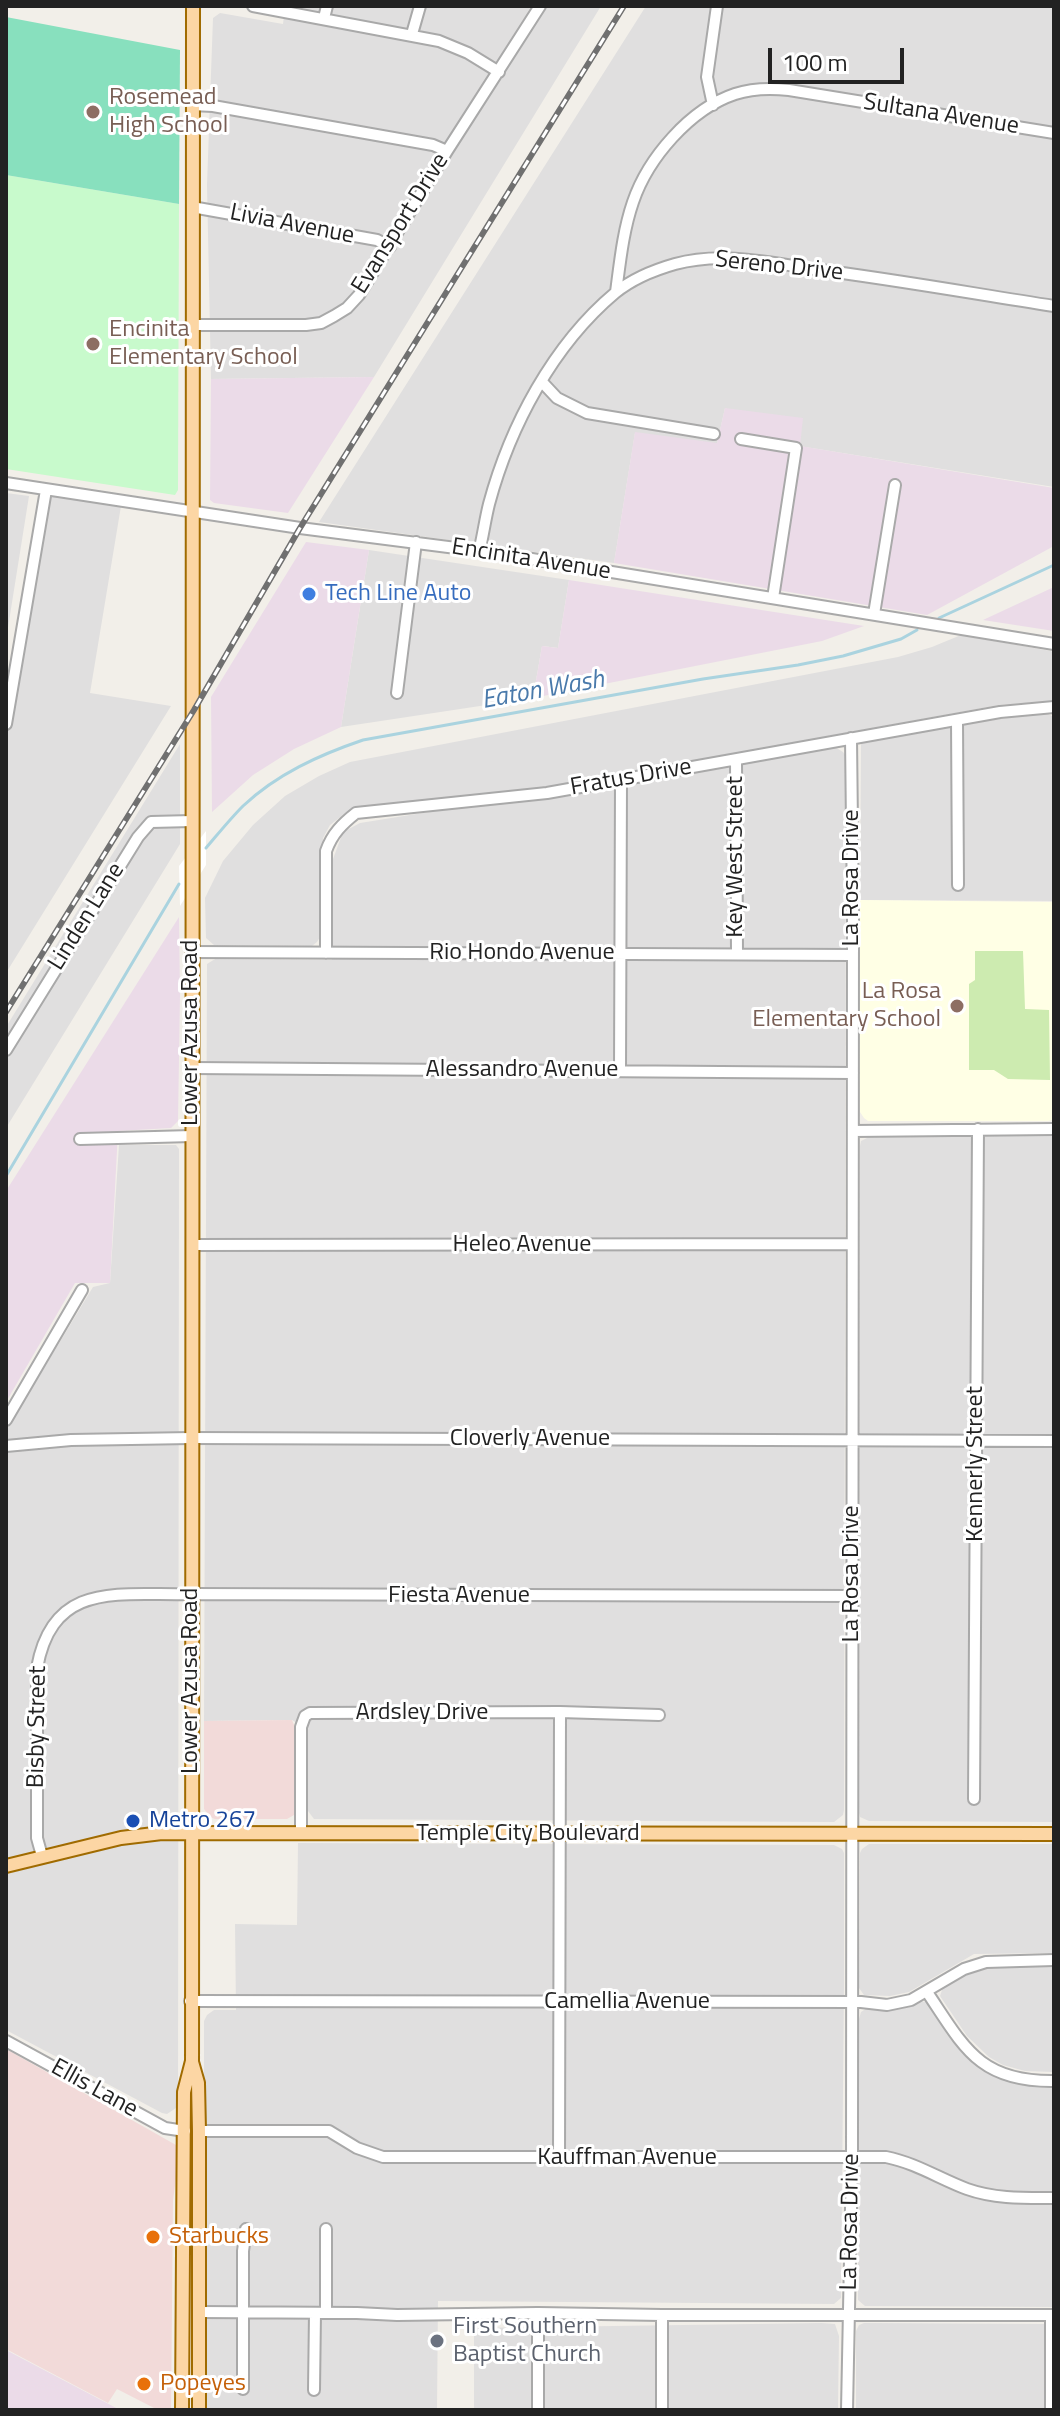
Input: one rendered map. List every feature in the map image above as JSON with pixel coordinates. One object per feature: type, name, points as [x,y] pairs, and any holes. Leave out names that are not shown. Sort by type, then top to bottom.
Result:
[{"type":"main road","name":"Lower Azusa Road","points":[[193,6],[190,2001],[192,2061],[199,2104],[199,2410]]},
{"type":"main road","name":"Temple City Boulevard","points":[[6,1866],[137,1836],[191,1834],[1054,1834]]},
{"type":"main road","name":"Lower Azusa Road","points":[[182,2410],[184,2092],[192,2061]]},
{"type":"main road","points":[[199,2104],[185,2131],[199,2173]]},
{"type":"street","points":[[253,6],[412,34],[455,47],[499,72]]},
{"type":"street","points":[[324,18],[327,6]]},
{"type":"street","points":[[412,34],[420,6]]},
{"type":"street","name":"Evansport Drive","points":[[193,325],[306,325],[321,323],[347,308],[390,247],[540,6]]},
{"type":"street","points":[[713,105],[707,77],[717,6]]},
{"type":"street","name":"Sultana Avenue","points":[[616,292],[627,224],[642,178],[656,156],[693,120],[736,93],[767,88],[789,90],[1054,133]]},
{"type":"street","points":[[192,105],[213,106],[433,145],[447,151]]},
{"type":"street","name":"Livia Avenue","points":[[192,207],[377,240],[390,247]]},
{"type":"street","name":"Sereno Drive","points":[[479,552],[489,505],[526,409],[563,349],[616,292],[634,280],[676,264],[724,258],[1054,306]]},
{"type":"street","points":[[542,382],[557,398],[587,413],[714,434]]},
{"type":"street","points":[[741,439],[796,448],[773,598]]},
{"type":"street","name":"Encinita Avenue","points":[[6,483],[300,528],[416,542],[1054,644]]},
{"type":"street","points":[[874,614],[895,485]]},
{"type":"street","points":[[6,724],[46,490]]},
{"type":"street","points":[[397,693],[416,542]]},
{"type":"street","name":"Fratus Drive","points":[[326,953],[326,851],[338,829],[356,813],[512,798],[1000,712],[1054,707]]},
{"type":"street","points":[[957,720],[958,885]]},
{"type":"street","name":"La Rosa Drive","points":[[847,2410],[853,1835],[851,738]]},
{"type":"street","name":"Key West Street","points":[[736,760],[737,954]]},
{"type":"street","points":[[620,1070],[621,781]]},
{"type":"street","name":"Linden Lane","points":[[6,1050],[138,837],[151,822],[192,821]]},
{"type":"street","name":"Rio Hondo Avenue","points":[[191,952],[852,955]]},
{"type":"street","name":"Alessandro Avenue","points":[[192,1068],[853,1073]]},
{"type":"street","name":"Kennerly Street","points":[[974,1799],[978,1129]]},
{"type":"street","points":[[853,1131],[1054,1129]]},
{"type":"street","points":[[80,1139],[192,1136]]},
{"type":"street","name":"Heleo Avenue","points":[[192,1245],[852,1244]]},
{"type":"street","points":[[6,1420],[82,1290]]},
{"type":"street","name":"Cloverly Avenue","points":[[6,1446],[71,1440],[191,1438],[1054,1441]]},
{"type":"street","name":"Fiesta Avenue","points":[[69,1608],[92,1598],[191,1594],[852,1596]]},
{"type":"street","name":"Bisby Street","points":[[42,1856],[37,1838],[37,1668],[50,1628],[69,1608]]},
{"type":"street","points":[[559,2158],[560,1712]]},
{"type":"street","name":"Ardsley Drive","points":[[301,1833],[301,1721],[310,1713],[560,1712],[659,1715]]},
{"type":"street","name":"Camellia Avenue","points":[[190,2001],[887,2005],[911,2000],[964,1969],[986,1962],[1054,1960]]},
{"type":"street","points":[[927,1992],[961,2042],[983,2065],[1024,2080],[1054,2081]]},
{"type":"street","name":"Ellis Lane","points":[[6,2041],[165,2128],[185,2131]]},
{"type":"street","name":"Kauffman Avenue","points":[[199,2131],[329,2131],[357,2148],[383,2157],[886,2157],[907,2162],[989,2195],[1054,2198]]},
{"type":"street","points":[[243,2389],[243,2251],[246,2229]]},
{"type":"street","points":[[314,2390],[326,2229]]},
{"type":"street","points":[[199,2312],[1052,2315],[1051,2410]]},
{"type":"street","points":[[538,2313],[538,2410]]},
{"type":"street","points":[[662,2315],[662,2410]]},
{"type":"shaded area","points":[[285,6],[601,6],[374,377],[211,379],[207,185],[213,18],[220,13],[283,24]]},
{"type":"shaded area","points":[[646,6],[1054,6],[1054,487],[799,446],[725,408],[717,444],[635,433],[614,563],[319,522]]},
{"type":"shaded area","points":[[374,377],[288,513],[210,500],[211,379]]},
{"type":"shaded area","points":[[725,408],[803,418],[800,446],[1054,488],[1054,546],[927,615],[614,563],[635,432],[717,443]]},
{"type":"shaded area","points":[[46,490],[122,500],[90,693],[171,706],[6,973],[6,724]]},
{"type":"shaded area","points":[[6,493],[29,496],[6,640]]},
{"type":"shaded area","points":[[306,542],[369,550],[341,727],[294,749],[253,775],[212,812],[211,697]]},
{"type":"shaded area","points":[[369,550],[569,580],[558,648],[542,646],[533,698],[341,727]]},
{"type":"shaded area","points":[[569,580],[864,626],[822,641],[533,698],[542,646],[558,648]]},
{"type":"shaded area","points":[[1054,587],[1054,631],[983,620]]},
{"type":"shaded area","points":[[961,635],[1054,653],[1054,701],[999,705],[538,789],[365,806],[348,811],[330,825],[323,838],[320,937],[317,942],[312,946],[214,945],[206,938],[205,898],[223,861],[253,825],[285,796],[350,762],[898,657]]},
{"type":"shaded area","points":[[1034,714],[1054,717],[1054,901],[860,900],[861,743]]},
{"type":"shaded area","points":[[180,744],[180,844],[6,1128],[6,1027]]},
{"type":"shaded area","points":[[835,747],[846,756],[843,1815],[834,1822],[314,1819],[308,1811],[308,1730],[292,1720],[204,1721],[207,964],[215,959],[332,960],[333,859],[343,832],[360,823]]},
{"type":"shaded area","name":"La Rosa Elementary School","points":[[859,900],[1054,902],[1052,1120],[868,1121],[864,1118],[860,1112]]},
{"type":"shaded area","points":[[179,917],[178,1121],[171,1128],[118,1131],[110,1283],[75,1283],[6,1402],[6,1191]]},
{"type":"shaded area","points":[[871,1136],[1054,1136],[1054,1822],[869,1821],[860,1817],[860,1146],[861,1141]]},
{"type":"shaded area","points":[[119,1145],[176,1145],[179,1149],[178,2103],[167,2114],[6,2030],[6,1431],[93,1287],[110,1283]]},
{"type":"shaded area","points":[[292,1720],[296,1730],[294,1815],[287,1819],[210,1817],[204,1809],[204,1721]]},
{"type":"shaded area","points":[[298,1843],[834,1845],[842,1849],[841,2298],[834,2304],[438,2301],[437,2410],[204,2410],[204,2021],[214,2010],[236,2010],[235,1924],[297,1925]]},
{"type":"shaded area","points":[[869,1844],[1054,1844],[1054,1953],[974,1954],[909,1992],[890,1996],[864,1995],[859,1988],[860,1853]]},
{"type":"shaded area","points":[[1054,1963],[1054,2072],[1025,2071],[989,2057],[967,2036],[940,1996],[943,1987],[965,1970],[986,1965]]},
{"type":"shaded area","points":[[920,2001],[930,2003],[975,2062],[1054,2083],[1054,2307],[865,2306],[858,2300],[859,2019],[861,2012],[867,2008],[891,2009]]},
{"type":"shaded area","points":[[6,2049],[176,2145],[171,2410],[158,2410],[117,2389],[108,2403],[6,2349]]},
{"type":"shaded area","points":[[864,2323],[1054,2324],[1054,2410],[856,2410],[856,2331]]},
{"type":"shaded area","points":[[835,2324],[839,2336],[838,2410],[474,2410],[474,2328]]},
{"type":"shaded area","points":[[6,2350],[120,2410],[6,2410]]},
{"type":"green space","name":"Rosemead High School","points":[[6,17],[180,50],[179,204],[6,175]]},
{"type":"green space","name":"Encinita Elementary School","points":[[6,175],[179,204],[178,490],[175,495],[6,469]]},
{"type":"green space","points":[[975,951],[1023,951],[1025,1009],[1049,1010],[1050,1080],[1008,1079],[994,1070],[969,1070],[969,984],[975,980]]},
{"type":"pier","points":[[206,831],[206,865],[180,906],[179,866]]},
{"type":"waterway","name":"Eaton Wash","points":[[939,618],[1054,565]]},
{"type":"waterway","name":"Eaton Wash","points":[[206,848],[243,806],[270,784],[315,759],[363,740],[798,665],[901,639],[917,630]]},
{"type":"waterway","name":"Eaton Wash","points":[[6,1176],[179,884]]},
{"type":"railway","points":[[6,1012],[194,710],[300,528],[624,6]]},
{"type":"place","name":"Rosemead High School","points":[[93,112]]},
{"type":"place","name":"Encinita Elementary School","points":[[93,344]]},
{"type":"place","name":"Tech Line Auto","points":[[309,594]]},
{"type":"place","name":"La Rosa Elementary School","points":[[957,1006]]},
{"type":"place","name":"Metro 267","points":[[133,1821]]},
{"type":"place","name":"Starbucks","points":[[153,2237]]},
{"type":"place","name":"First Southern Baptist Church","points":[[437,2341]]},
{"type":"place","name":"Popeyes","points":[[144,2384]]}]
